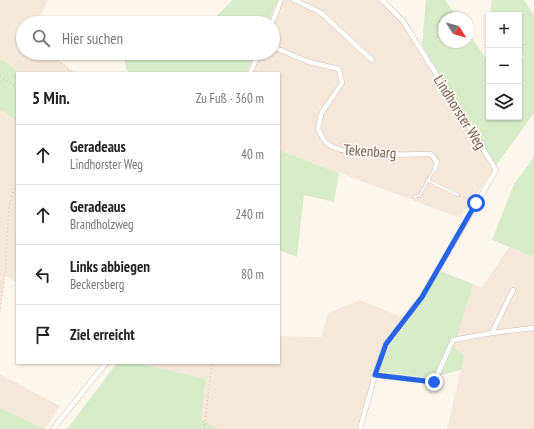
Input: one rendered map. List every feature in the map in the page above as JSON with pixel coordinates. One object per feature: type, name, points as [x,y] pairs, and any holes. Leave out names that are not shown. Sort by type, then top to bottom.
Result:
[{"type":"street","points":[[275,16],[281,0]]},
{"type":"street","points":[[294,0],[320,12],[372,60]]},
{"type":"street","name":"Lindhorster Weg","points":[[360,429],[375,375],[386,344],[422,297],[496,170],[403,21],[382,0]]},
{"type":"street","name":"Tekenbarg","points":[[280,50],[309,62],[339,69],[342,83],[321,114],[318,129],[326,144],[338,150],[375,153],[431,154],[437,162],[435,168]]},
{"type":"street","points":[[250,72],[256,60]]},
{"type":"street","points":[[492,333],[513,290]]},
{"type":"street","points":[[375,375],[434,382],[453,340],[492,333],[534,328]]},
{"type":"street","points":[[53,429],[105,364]]},
{"type":"lane","points":[[414,197],[420,195],[435,168]]},
{"type":"lane","points":[[427,180],[458,194]]},
{"type":"path","points":[[61,63],[73,72]]},
{"type":"path","points":[[0,76],[16,87]]},
{"type":"path","points":[[0,312],[5,275],[9,205],[16,185]]},
{"type":"path","points":[[458,194],[476,203]]},
{"type":"path","points":[[204,429],[212,364]]},
{"type":"shaded area","points":[[0,0],[48,0],[40,16],[16,16],[16,60],[58,60],[74,72],[19,72],[2,59],[0,62]]},
{"type":"shaded area","points":[[277,0],[385,0],[406,19],[495,167],[460,218],[280,150],[280,72],[246,72],[252,60],[280,60],[280,16],[271,16]]},
{"type":"shaded area","points":[[2,110],[16,120],[16,282],[5,275],[0,312],[0,112]]},
{"type":"shaded area","points":[[509,247],[534,257],[534,429],[447,429],[464,356],[453,347],[473,284],[482,288]]},
{"type":"shaded area","points":[[360,300],[402,317],[383,344],[357,429],[220,429],[201,420],[206,379],[141,364],[280,364],[280,336],[321,337],[328,313]]},
{"type":"shaded area","points":[[0,374],[60,406],[45,429],[0,408]]},
{"type":"green space","points":[[233,0],[277,0],[271,16],[216,16]]},
{"type":"green space","points":[[426,0],[445,0],[454,12],[438,12],[438,48],[474,48],[474,41],[486,59],[486,120],[522,120],[522,59],[524,57],[522,54],[522,12],[490,12],[492,0],[524,0],[534,15],[534,113],[495,167],[422,45]]},
{"type":"green space","points":[[2,59],[19,72],[16,72],[16,120],[2,110],[0,112],[0,62]]},
{"type":"green space","points":[[124,60],[252,60],[246,72],[128,72],[126,69]]},
{"type":"green space","points":[[280,150],[339,173],[334,202],[304,195],[297,257],[280,250]]},
{"type":"green space","points":[[534,157],[534,257],[492,240],[514,184]]},
{"type":"green space","points":[[440,271],[473,284],[454,347],[464,356],[461,370],[429,378],[379,372],[389,346],[423,300]]},
{"type":"green space","points":[[116,364],[141,364],[206,379],[201,420],[220,429],[67,429]]},
{"type":"green space","points":[[0,408],[45,429],[0,429]]},
{"type":"route","points":[[434,382],[375,375],[386,344],[422,297],[476,203]]}]
